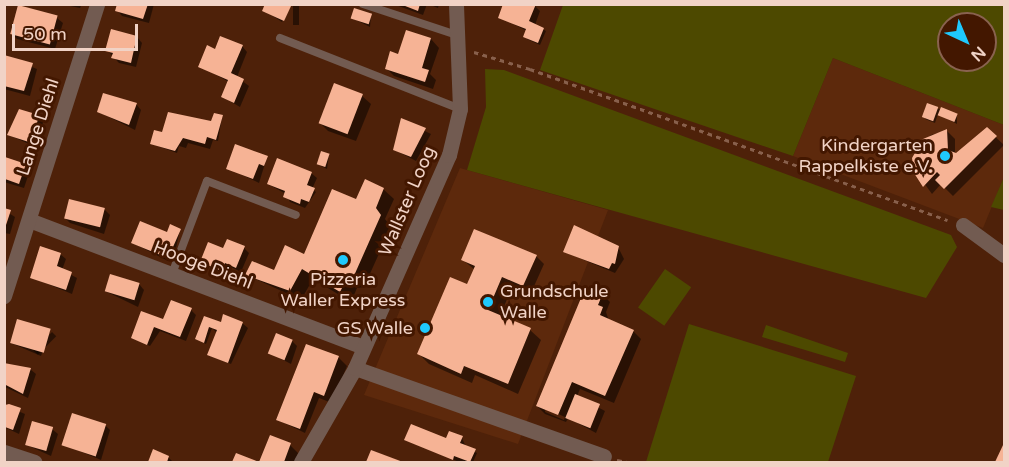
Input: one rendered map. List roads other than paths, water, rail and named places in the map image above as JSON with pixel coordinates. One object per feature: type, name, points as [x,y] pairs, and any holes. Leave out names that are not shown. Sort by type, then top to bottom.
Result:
[{"type":"street","name":"Lange Diehl","points":[[4,296],[97,4]]},
{"type":"street","name":"Wallster Loog","points":[[301,462],[355,368],[450,155],[460,109],[460,42],[456,4]]},
{"type":"street","name":"Hooge Diehl","points":[[29,220],[363,347]]},
{"type":"street","points":[[963,225],[1005,255]]},
{"type":"street","points":[[355,368],[603,459]]},
{"type":"street","points":[[4,452],[34,462]]},
{"type":"lane","points":[[363,4],[460,42]]},
{"type":"lane","points":[[280,38],[460,109]]},
{"type":"lane","points":[[172,274],[207,181],[296,215]]},
{"type":"place","name":"Kindergarten Rappelkiste e.V.","points":[[945,156]]},
{"type":"place","name":"Pizzeria Waller Express","points":[[343,260]]},
{"type":"place","name":"Grundschule Walle","points":[[488,302]]},
{"type":"place","name":"GS Walle","points":[[425,328]]}]
